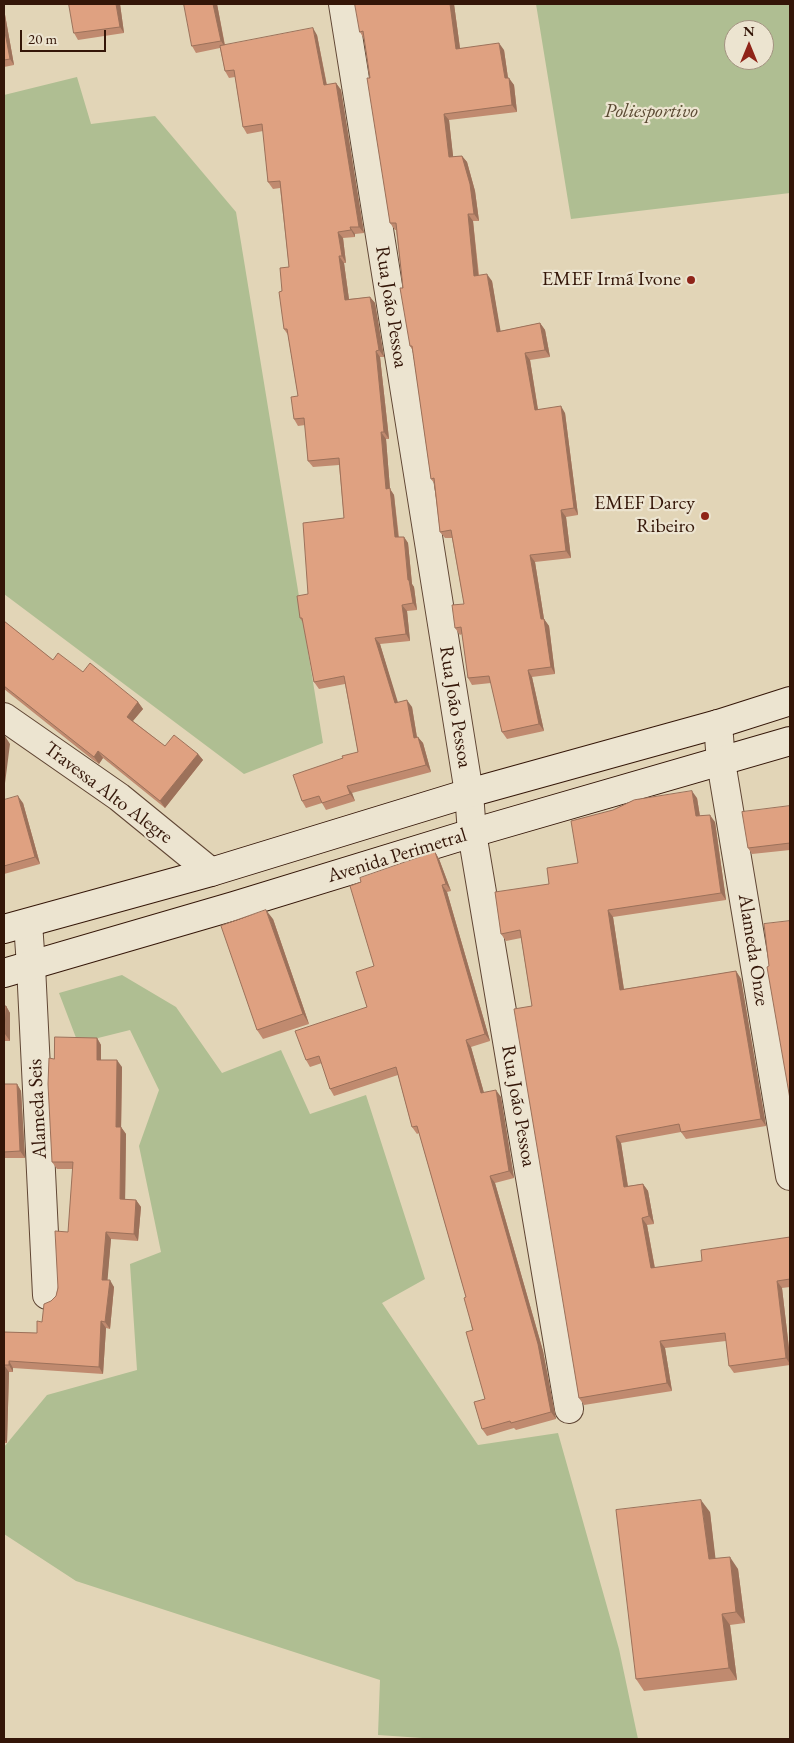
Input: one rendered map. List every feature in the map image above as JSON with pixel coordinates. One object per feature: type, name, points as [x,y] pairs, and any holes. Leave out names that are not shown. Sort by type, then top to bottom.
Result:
[{"type":"street","name":"Rua João Pessoa","points":[[343,4],[469,793],[472,833],[569,1409]]},
{"type":"street","name":"Avenida Perimetral","points":[[16,926],[211,872],[469,793],[718,724],[790,701]]},
{"type":"street","name":"Travessa Alto Alegre","points":[[4,717],[119,797],[211,872]]},
{"type":"street","name":"Alameda Onze","points":[[718,724],[721,762],[790,1176]]},
{"type":"street","name":"Avenida Perimetral","points":[[4,974],[472,833],[790,741]]},
{"type":"street","points":[[125,896],[135,936]]},
{"type":"street","name":"Alameda Seis","points":[[16,926],[32,966],[47,1295]]},
{"type":"green space","name":"Poliesportivo","points":[[536,4],[790,4],[790,193],[571,219]]},
{"type":"green space","points":[[77,77],[91,124],[155,116],[236,212],[323,743],[244,774],[4,594],[4,95]]},
{"type":"green space","points":[[122,975],[176,1007],[222,1073],[281,1050],[310,1114],[366,1095],[425,1279],[382,1303],[478,1445],[558,1433],[619,1649],[638,1739],[437,1739],[378,1735],[380,1680],[76,1581],[4,1534],[4,1447],[47,1395],[137,1370],[130,1264],[161,1252],[139,1146],[159,1090],[130,1030],[78,1043],[59,993]]},
{"type":"building","points":[[69,4],[116,4],[120,27],[74,33]]},
{"type":"building","points":[[184,4],[213,4],[221,41],[192,46]]},
{"type":"building","points":[[355,4],[450,4],[456,49],[499,43],[505,78],[509,78],[512,105],[444,114],[449,157],[462,156],[470,184],[474,214],[468,214],[474,276],[487,274],[497,332],[540,323],[545,350],[525,353],[535,410],[561,406],[574,508],[561,510],[566,551],[530,555],[541,619],[544,619],[551,667],[528,670],[539,724],[502,732],[489,676],[468,678],[461,627],[455,628],[452,605],[464,604],[451,530],[440,532],[434,478],[431,479],[412,346],[410,346],[400,288],[403,288],[396,223],[390,223],[367,78],[370,78],[363,31],[360,32]]},
{"type":"building","points":[[4,27],[10,59],[4,60]]},
{"type":"building","points":[[313,28],[324,85],[336,83],[359,227],[350,227],[351,230],[338,232],[342,256],[339,256],[345,300],[370,297],[379,350],[376,351],[384,432],[381,432],[386,489],[390,488],[395,537],[404,537],[408,580],[413,603],[402,605],[406,634],[375,638],[395,703],[407,700],[414,738],[418,737],[426,765],[347,786],[350,794],[322,803],[319,796],[302,801],[293,775],[343,758],[342,756],[358,752],[344,676],[314,682],[297,596],[308,594],[303,523],[344,518],[339,458],[308,461],[304,418],[294,419],[291,397],[298,396],[287,329],[284,329],[279,292],[282,291],[280,268],[289,267],[280,181],[268,182],[262,124],[243,127],[234,70],[225,71],[220,46]]},
{"type":"building","points":[[4,621],[53,660],[58,653],[83,672],[90,663],[138,702],[127,717],[165,746],[174,735],[198,754],[160,801],[98,751],[94,757],[4,686]]},
{"type":"building","points":[[692,791],[696,816],[710,815],[721,893],[608,910],[620,990],[736,971],[761,1119],[681,1132],[679,1124],[616,1136],[624,1187],[643,1184],[649,1216],[642,1218],[651,1268],[702,1261],[701,1250],[790,1237],[790,1279],[777,1281],[786,1358],[729,1366],[725,1333],[660,1341],[667,1383],[579,1398],[514,1009],[532,1006],[520,930],[501,934],[495,892],[549,884],[547,868],[578,863],[571,821],[613,810],[634,800]]},
{"type":"building","points":[[18,796],[35,857],[4,866],[4,800]]},
{"type":"building","points":[[790,806],[790,843],[748,848],[742,812]]},
{"type":"building","points":[[435,852],[446,884],[442,885],[485,1034],[466,1040],[481,1093],[496,1090],[509,1171],[490,1176],[538,1344],[551,1412],[482,1429],[474,1402],[485,1399],[466,1332],[473,1330],[464,1298],[466,1297],[417,1126],[412,1127],[396,1067],[330,1089],[319,1056],[306,1060],[295,1031],[367,1007],[356,972],[374,966],[350,886],[361,882],[360,878]]},
{"type":"building","points":[[266,910],[303,1014],[257,1030],[221,926]]},
{"type":"building","points":[[790,921],[790,1099],[767,967],[769,966],[764,924]]},
{"type":"building","points":[[4,1006],[6,1006],[5,1034],[4,1034]]},
{"type":"building","points":[[55,1037],[97,1038],[97,1060],[117,1060],[116,1127],[121,1127],[120,1199],[136,1200],[134,1234],[106,1232],[102,1280],[110,1280],[105,1322],[101,1321],[99,1367],[9,1361],[9,1365],[4,1365],[4,1332],[37,1333],[37,1321],[42,1322],[44,1304],[56,1296],[58,1288],[55,1231],[68,1232],[73,1162],[52,1162],[48,1084],[49,1058],[54,1059]]},
{"type":"building","points":[[4,1084],[17,1084],[20,1151],[4,1152]]},
{"type":"building","points":[[701,1500],[709,1559],[730,1557],[736,1612],[722,1614],[729,1668],[636,1679],[616,1510]]},
{"type":"place","name":"EMEF Irmã Ivone","points":[[691,280]]},
{"type":"place","name":"EMEF Darcy Ribeiro","points":[[705,516]]}]
